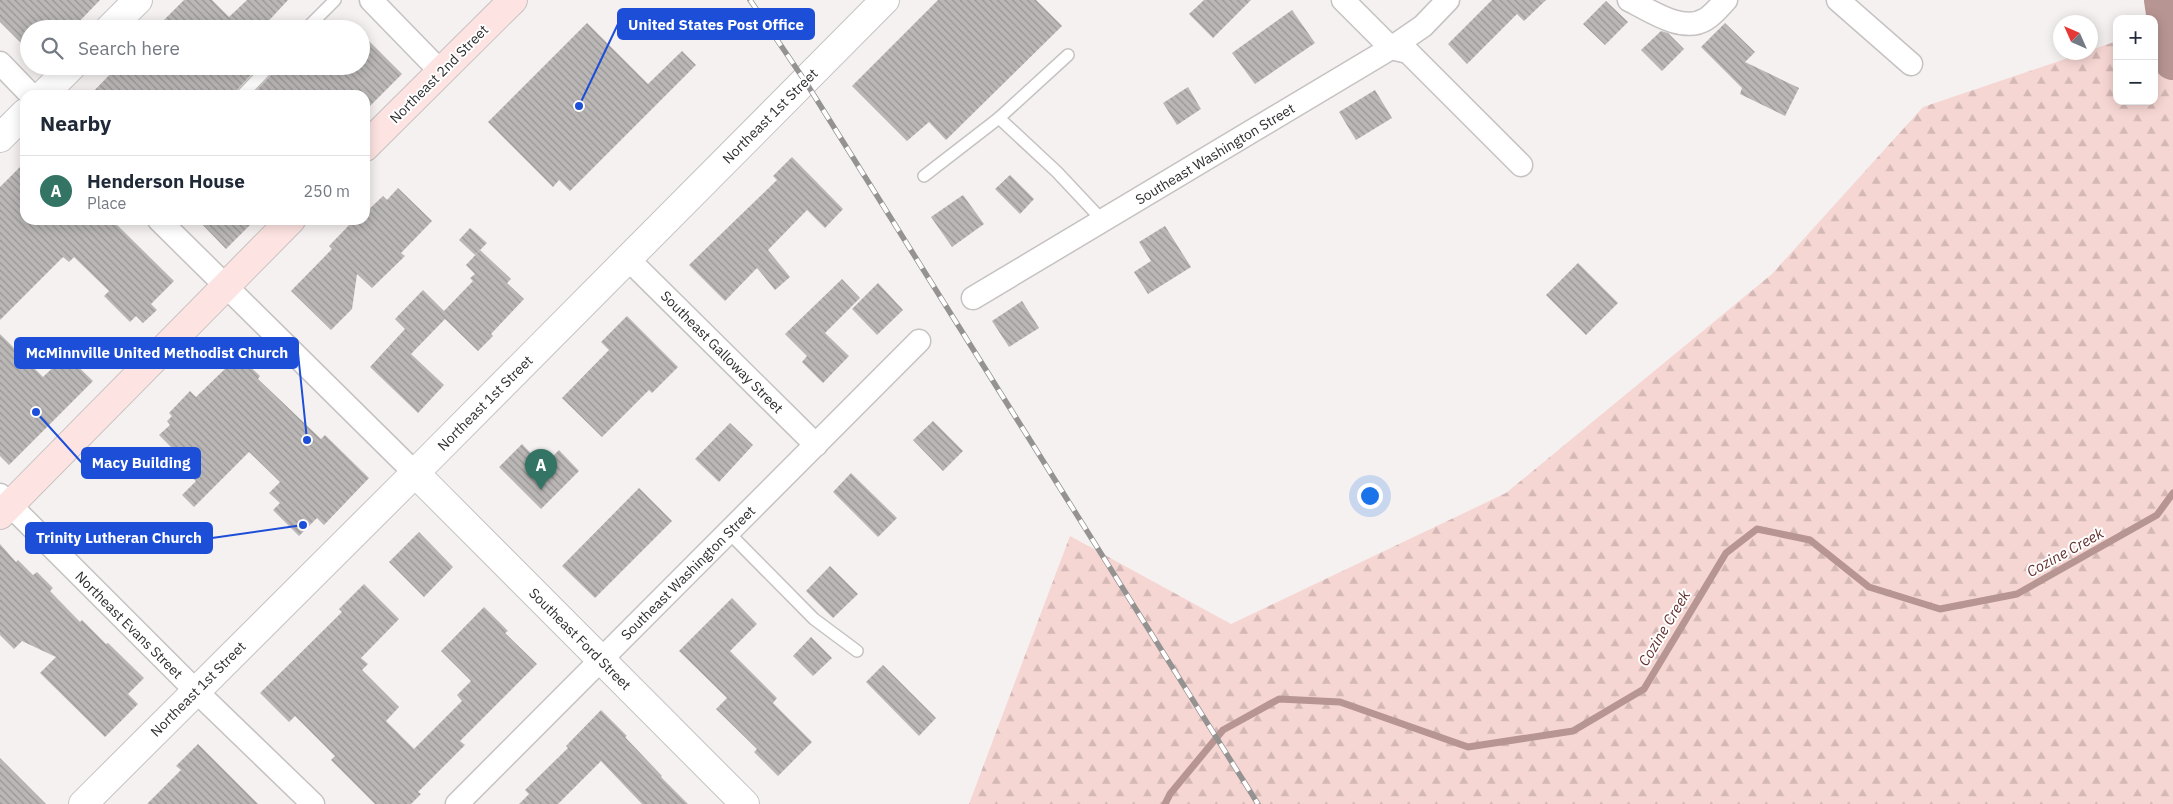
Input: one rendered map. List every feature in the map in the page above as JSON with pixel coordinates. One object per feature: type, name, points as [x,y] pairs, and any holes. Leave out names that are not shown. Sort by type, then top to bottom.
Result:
[{"type":"main road","name":"Northeast 2nd Street","points":[[370,142],[513,0]]},
{"type":"main road","points":[[3,505],[286,225]]},
{"type":"street","points":[[118,20],[138,0]]},
{"type":"street","points":[[371,0],[441,72]]},
{"type":"street","points":[[1343,0],[1391,48],[1408,52],[1521,165]]},
{"type":"street","name":"Southeast Washington Street","points":[[973,298],[1391,48],[1423,26],[1448,0]]},
{"type":"street","points":[[1629,0],[1661,16],[1692,25],[1706,20],[1726,0]]},
{"type":"street","points":[[1838,0],[1911,64]]},
{"type":"street","name":"Northeast 1st Street","points":[[83,804],[195,690],[415,474],[880,2]]},
{"type":"street","points":[[0,63],[26,90]]},
{"type":"street","points":[[49,90],[63,75]]},
{"type":"street","points":[[0,138],[20,119]]},
{"type":"street","points":[[164,225],[415,474]]},
{"type":"street","name":"Southeast Galloway Street","points":[[628,259],[816,445]]},
{"type":"street","name":"Southeast Washington Street","points":[[457,804],[919,341]]},
{"type":"street","name":"Southeast Ford Street","points":[[415,474],[745,804]]},
{"type":"street","name":"Northeast Evans Street","points":[[3,505],[313,804]]},
{"type":"lane","points":[[315,20],[334,0]]},
{"type":"lane","points":[[924,176],[1000,118],[1068,55]]},
{"type":"lane","points":[[247,90],[261,75]]},
{"type":"lane","points":[[1000,118],[1057,172],[1104,221]]},
{"type":"lane","points":[[728,532],[814,619],[857,650]]},
{"type":"green space","points":[[2173,22],[2173,804],[969,804],[1070,536],[1231,624],[1506,493],[1772,274],[1923,107],[2062,60],[2098,60],[2098,48],[2113,42],[2113,105],[2158,105],[2158,28]]},
{"type":"building","points":[[0,0],[100,0],[81,20],[20,20],[20,42],[0,22]]},
{"type":"building","points":[[184,0],[212,0],[229,17],[247,0],[288,0],[269,20],[164,20]]},
{"type":"building","points":[[938,0],[1036,0],[1062,26],[946,140],[929,122],[907,141],[852,86]]},
{"type":"building","points":[[1204,0],[1251,0],[1213,38],[1189,14]]},
{"type":"building","points":[[1492,0],[1546,0],[1524,21],[1517,14],[1467,64],[1448,44]]},
{"type":"building","points":[[1606,1],[1628,22],[1605,45],[1583,24]]},
{"type":"building","points":[[1292,10],[1315,43],[1255,84],[1232,53]]},
{"type":"building","points":[[587,23],[648,84],[682,51],[696,65],[570,191],[559,180],[553,187],[488,122]]},
{"type":"building","points":[[1725,23],[1755,52],[1745,62],[1799,88],[1785,116],[1740,94],[1742,88],[1701,47]]},
{"type":"building","points":[[1661,31],[1668,33],[1684,49],[1662,71],[1641,50]]},
{"type":"building","points":[[370,42],[402,74],[370,106],[370,90],[257,90],[271,75],[370,75]]},
{"type":"building","points":[[109,75],[251,75],[237,90],[95,90]]},
{"type":"building","points":[[1188,87],[1201,109],[1177,125],[1163,103]]},
{"type":"building","points":[[1375,90],[1392,118],[1356,140],[1339,112]]},
{"type":"building","points":[[792,157],[843,209],[825,228],[807,210],[768,250],[790,277],[775,290],[757,268],[725,301],[689,265],[777,180],[773,176]]},
{"type":"building","points":[[20,167],[20,225],[117,225],[174,281],[151,304],[157,310],[143,323],[136,316],[130,322],[104,296],[109,291],[74,257],[69,262],[63,257],[0,320],[0,187]]},
{"type":"building","points":[[1010,175],[1034,199],[1020,214],[995,189]]},
{"type":"building","points":[[398,188],[432,221],[401,253],[405,256],[372,288],[357,274],[352,309],[331,330],[291,291],[332,249],[329,246],[349,225],[370,225],[370,208],[383,196],[387,200]]},
{"type":"building","points":[[963,195],[984,224],[952,247],[931,217]]},
{"type":"building","points":[[203,225],[250,225],[226,249]]},
{"type":"building","points":[[1165,226],[1191,267],[1148,294],[1134,272],[1151,261],[1139,242]]},
{"type":"building","points":[[470,228],[487,243],[475,255],[459,240]]},
{"type":"building","points":[[480,250],[511,279],[507,283],[524,299],[491,334],[493,336],[478,351],[445,319],[411,354],[444,385],[418,413],[370,367],[405,329],[395,319],[423,290],[444,311],[473,281],[470,278],[475,274],[466,265]]},
{"type":"building","points":[[1578,263],[1618,303],[1586,335],[1546,295]]},
{"type":"building","points":[[842,279],[860,298],[825,333],[849,356],[823,383],[802,362],[807,356],[785,334]]},
{"type":"building","points":[[878,283],[903,310],[877,335],[852,309]]},
{"type":"building","points":[[1022,301],[1039,328],[1009,347],[992,321]]},
{"type":"building","points":[[627,316],[678,367],[652,393],[649,390],[602,437],[562,398],[609,350],[601,342]]},
{"type":"building","points":[[0,334],[43,377],[66,355],[93,381],[9,465],[0,456]]},
{"type":"building","points":[[241,358],[260,376],[258,379],[321,439],[325,435],[369,478],[324,525],[317,518],[299,536],[273,510],[280,503],[269,493],[280,482],[249,452],[194,507],[182,495],[196,481],[177,463],[182,458],[159,435],[170,425],[167,421],[172,416],[169,413],[190,391],[196,397],[230,364],[233,366]]},
{"type":"building","points":[[933,421],[963,451],[943,471],[913,440]]},
{"type":"building","points":[[730,423],[753,445],[719,482],[695,459]]},
{"type":"building","points":[[522,444],[543,466],[559,450],[579,471],[541,509],[499,467]]},
{"type":"building","points":[[851,473],[897,518],[878,537],[833,492]]},
{"type":"building","points":[[639,488],[672,521],[595,598],[562,566]]},
{"type":"building","points":[[419,532],[453,567],[424,597],[389,562]]},
{"type":"building","points":[[0,544],[16,562],[18,560],[33,575],[37,572],[53,588],[50,591],[80,622],[82,620],[144,678],[128,694],[138,704],[105,737],[40,673],[56,657],[22,641],[14,649],[0,635]]},
{"type":"building","points":[[830,566],[858,594],[833,618],[806,591]]},
{"type":"building","points":[[364,584],[399,619],[361,658],[368,664],[362,670],[399,707],[386,721],[414,749],[462,701],[457,695],[471,681],[441,651],[484,607],[508,631],[505,633],[537,664],[460,741],[465,745],[418,792],[421,794],[411,804],[375,804],[331,760],[335,756],[295,716],[289,722],[260,693],[342,612],[339,609]]},
{"type":"building","points":[[732,598],[757,624],[730,651],[777,698],[773,703],[812,742],[778,776],[754,752],[757,749],[716,709],[727,698],[679,651]]},
{"type":"building","points":[[811,637],[832,658],[813,676],[793,656]]},
{"type":"building","points":[[883,665],[936,718],[919,736],[866,682]]},
{"type":"building","points":[[601,710],[688,804],[642,804],[601,761],[558,804],[519,804],[529,794],[525,790],[568,748],[566,746]]},
{"type":"building","points":[[198,744],[258,804],[147,804],[181,770],[176,766]]},
{"type":"building","points":[[0,758],[46,804],[0,804]]},
{"type":"waterway","points":[[2164,0],[2173,60]]},
{"type":"waterway","name":"Cozine Creek","points":[[1165,804],[1170,794],[1223,730],[1279,699],[1340,702],[1468,747],[1573,731],[1644,689],[1726,553],[1757,529],[1810,540],[1869,587],[1940,609],[2017,594],[2157,515],[2173,493]]},
{"type":"railway","points":[[750,0],[805,81],[1258,804]]},
{"type":"place","name":"United States Post Office","points":[[579,106]]},
{"type":"place","name":"Macy Building","points":[[36,412]]},
{"type":"place","name":"McMinnville United Methodist Church","points":[[307,440]]},
{"type":"place","name":"Henderson House","points":[[541,490]]},
{"type":"place","name":"Trinity Lutheran Church","points":[[303,525]]}]
